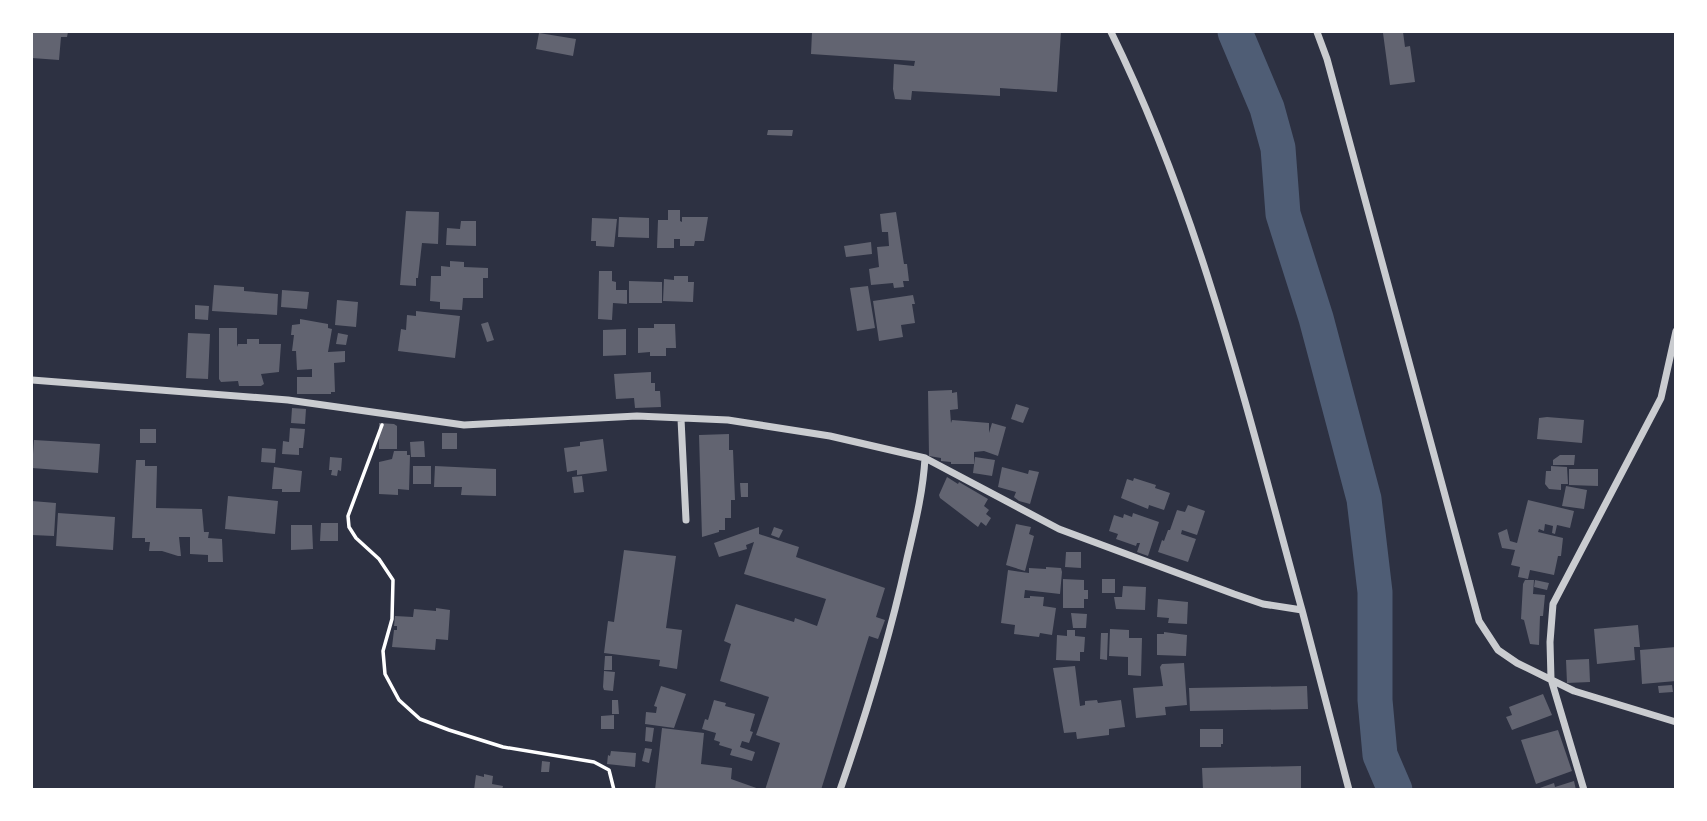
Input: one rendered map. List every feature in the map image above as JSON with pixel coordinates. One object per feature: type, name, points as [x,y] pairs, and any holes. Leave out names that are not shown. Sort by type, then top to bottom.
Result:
[{"type":"street","points":[[1111,32],[1172,173],[1223,321],[1349,789]]},
{"type":"street","points":[[1317,32],[1334,85],[1479,621],[1498,650],[1517,663],[1574,691],[1675,722]]},
{"type":"street","points":[[1584,789],[1551,679],[1553,604],[1661,398],[1675,331]]},
{"type":"street","points":[[32,380],[288,400],[464,425],[637,416],[727,420],[830,436],[925,458],[1059,529],[1263,604],[1301,610]]},
{"type":"street","points":[[681,419],[686,520]]},
{"type":"street","points":[[840,789],[869,704],[898,599],[922,496],[925,458]]},
{"type":"path","points":[[386,413],[348,516],[349,527],[356,538],[379,559],[393,580],[392,619],[383,651],[385,674],[399,700],[420,719],[503,747],[594,762],[609,770],[614,789]]},
{"type":"building","points":[[32,32],[68,32],[67,37],[61,37],[59,60],[32,58]]},
{"type":"building","points":[[812,32],[1061,32],[1057,92],[1000,88],[1000,96],[912,91],[911,100],[895,99],[894,64],[914,66],[915,61],[811,54]]},
{"type":"building","points":[[1403,32],[1405,47],[1410,46],[1415,82],[1390,85],[1383,33]]},
{"type":"building","points":[[539,33],[576,39],[573,56],[536,49]]},
{"type":"building","points":[[768,130],[793,130],[792,136],[767,135]]},
{"type":"building","points":[[668,210],[680,210],[682,222],[682,217],[708,217],[704,241],[695,241],[694,246],[680,246],[680,239],[674,239],[674,248],[657,248],[658,220],[668,220]]},
{"type":"building","points":[[406,211],[439,212],[438,244],[422,243],[416,286],[400,285]]},
{"type":"building","points":[[896,212],[909,281],[903,281],[904,287],[894,288],[893,283],[871,285],[869,269],[879,267],[877,247],[889,246],[888,232],[882,232],[880,214]]},
{"type":"building","points":[[619,217],[649,218],[649,238],[618,237]]},
{"type":"building","points":[[592,218],[617,219],[614,247],[596,246],[596,241],[591,241]]},
{"type":"building","points":[[461,221],[476,221],[476,246],[446,245],[447,228],[460,229]]},
{"type":"building","points":[[871,242],[872,254],[846,257],[844,246]]},
{"type":"building","points":[[450,261],[464,262],[464,267],[488,268],[488,278],[483,278],[483,298],[463,298],[462,310],[440,309],[440,302],[430,301],[431,276],[441,276],[441,266],[450,267]]},
{"type":"building","points":[[599,271],[612,271],[616,290],[627,290],[627,304],[613,303],[612,320],[598,319]]},
{"type":"building","points":[[674,276],[688,276],[688,282],[694,282],[693,302],[663,301],[664,279],[674,280]]},
{"type":"building","points":[[629,281],[662,282],[662,303],[629,303]]},
{"type":"building","points":[[214,285],[244,287],[244,291],[278,294],[277,315],[212,311]]},
{"type":"building","points":[[868,286],[875,328],[857,331],[850,288]]},
{"type":"building","points":[[282,290],[309,292],[307,309],[281,307]]},
{"type":"building","points":[[913,295],[915,323],[901,325],[903,337],[879,341],[873,301]]},
{"type":"building","points":[[337,300],[358,302],[356,327],[335,325]]},
{"type":"building","points":[[195,305],[209,306],[208,320],[195,319]]},
{"type":"building","points":[[416,311],[460,316],[455,358],[398,351],[401,329],[406,330],[407,315],[416,316]]},
{"type":"building","points":[[300,319],[328,324],[328,328],[332,329],[328,352],[345,351],[345,362],[334,363],[335,392],[331,394],[297,394],[297,377],[312,377],[312,369],[297,370],[296,351],[292,351],[292,325],[300,324]]},
{"type":"building","points":[[488,322],[494,340],[487,342],[481,324]]},
{"type":"building","points":[[654,324],[675,324],[676,348],[666,348],[666,356],[650,356],[650,352],[638,353],[638,328],[654,328]]},
{"type":"building","points":[[219,328],[237,328],[237,347],[238,344],[247,344],[247,339],[259,339],[259,344],[281,344],[279,372],[261,374],[264,384],[261,386],[239,386],[238,381],[221,382]]},
{"type":"building","points":[[626,329],[626,355],[603,356],[603,330]]},
{"type":"building","points":[[188,333],[210,334],[208,379],[186,378]]},
{"type":"building","points":[[338,333],[348,335],[346,345],[336,344]]},
{"type":"building","points":[[651,372],[651,383],[655,383],[655,391],[660,391],[661,407],[635,408],[634,398],[616,399],[614,374]]},
{"type":"building","points":[[952,390],[952,393],[957,392],[958,409],[950,410],[951,423],[952,420],[989,423],[989,433],[992,423],[1006,427],[998,456],[984,451],[974,452],[974,464],[951,464],[941,461],[941,458],[929,456],[928,391]]},
{"type":"building","points":[[1016,404],[1029,408],[1023,423],[1011,419]]},
{"type":"building","points":[[292,408],[306,409],[305,424],[291,423]]},
{"type":"building","points":[[1539,418],[1584,420],[1582,443],[1537,439]]},
{"type":"building","points":[[379,423],[397,426],[397,449],[379,449]]},
{"type":"building","points":[[290,428],[305,429],[303,448],[299,448],[299,455],[282,454],[283,441],[289,442]]},
{"type":"building","points":[[140,429],[156,429],[156,443],[140,443]]},
{"type":"building","points":[[442,433],[457,433],[457,449],[442,449]]},
{"type":"building","points":[[729,434],[729,450],[733,450],[735,500],[731,500],[731,518],[725,518],[725,530],[702,537],[699,435]]},
{"type":"building","points":[[603,439],[607,471],[577,475],[577,470],[567,472],[564,448],[580,446],[580,442]]},
{"type":"building","points":[[34,440],[100,444],[98,473],[32,468]]},
{"type":"building","points":[[424,441],[425,457],[411,457],[410,442]]},
{"type":"building","points":[[262,448],[276,449],[275,463],[261,462]]},
{"type":"building","points":[[394,451],[407,451],[407,455],[410,455],[409,490],[398,489],[398,495],[379,494],[379,462],[392,459]]},
{"type":"building","points":[[1560,455],[1575,455],[1574,465],[1553,465],[1553,460]]},
{"type":"building","points":[[330,457],[342,458],[341,471],[338,470],[337,476],[331,475],[332,470],[329,470]]},
{"type":"building","points":[[975,457],[995,460],[992,476],[973,473]]},
{"type":"building","points":[[136,460],[145,460],[145,466],[157,466],[156,508],[202,509],[204,532],[209,532],[208,538],[222,539],[223,562],[208,562],[208,555],[190,554],[190,537],[179,537],[181,556],[149,551],[150,542],[145,542],[145,538],[132,538]]},
{"type":"building","points":[[413,466],[431,466],[431,484],[413,484]]},
{"type":"building","points":[[435,466],[496,469],[496,496],[461,495],[462,487],[434,487]]},
{"type":"building","points":[[1551,466],[1567,467],[1568,484],[1561,484],[1561,490],[1549,489],[1545,484],[1546,471],[1551,471]]},
{"type":"building","points":[[274,467],[302,471],[300,492],[272,489]]},
{"type":"building","points":[[1002,467],[1028,474],[1029,470],[1039,472],[1030,504],[1014,497],[1016,492],[998,487]]},
{"type":"building","points":[[1569,469],[1598,469],[1598,486],[1569,485]]},
{"type":"building","points":[[582,476],[584,492],[574,493],[572,477]]},
{"type":"building","points":[[947,477],[988,499],[984,506],[989,510],[986,514],[991,518],[986,526],[981,522],[978,527],[940,498]]},
{"type":"building","points":[[1134,478],[1170,493],[1164,510],[1149,505],[1148,509],[1121,498],[1127,479],[1133,481]]},
{"type":"building","points":[[740,483],[748,483],[748,497],[741,497]]},
{"type":"building","points":[[1566,486],[1587,490],[1584,509],[1562,506]]},
{"type":"building","points":[[228,496],[278,501],[275,534],[225,529]]},
{"type":"building","points":[[1528,500],[1574,511],[1570,528],[1557,525],[1555,534],[1552,533],[1553,526],[1545,524],[1544,531],[1539,529],[1538,532],[1563,538],[1561,556],[1558,556],[1554,575],[1530,570],[1528,579],[1518,577],[1520,567],[1511,565],[1515,550],[1502,548],[1498,533],[1507,529],[1510,541],[1517,543]]},
{"type":"building","points":[[32,501],[56,503],[54,536],[32,535]]},
{"type":"building","points":[[1188,505],[1205,511],[1197,535],[1182,530],[1181,534],[1196,539],[1188,562],[1158,552],[1177,510],[1185,512]]},
{"type":"building","points":[[58,513],[115,517],[113,550],[56,546]]},
{"type":"building","points":[[1133,513],[1159,522],[1148,556],[1137,552],[1140,543],[1136,546],[1116,539],[1118,534],[1109,531],[1114,515],[1123,518],[1124,514],[1132,517]]},
{"type":"building","points":[[321,523],[338,523],[338,541],[320,541]]},
{"type":"building","points":[[1016,524],[1031,527],[1029,534],[1034,536],[1025,571],[1006,565]]},
{"type":"building","points":[[291,525],[312,525],[313,549],[291,550]]},
{"type":"building","points":[[759,527],[759,534],[799,547],[796,557],[885,588],[876,617],[885,620],[878,639],[869,636],[821,790],[765,790],[780,743],[756,735],[769,697],[720,681],[731,644],[724,641],[736,604],[794,622],[795,618],[817,626],[826,599],[744,574],[754,542],[746,545],[747,549],[719,557],[714,543]]},
{"type":"building","points":[[774,527],[783,530],[779,538],[771,535]]},
{"type":"building","points":[[624,550],[676,556],[666,628],[682,630],[677,669],[659,666],[660,660],[604,653],[608,621],[614,622]]},
{"type":"building","points":[[1066,552],[1081,552],[1081,568],[1065,567]]},
{"type":"building","points":[[1029,568],[1061,568],[1060,594],[1025,590],[1024,598],[1044,597],[1043,606],[1056,608],[1052,635],[1040,633],[1039,637],[1014,634],[1015,625],[1001,623],[1008,570],[1029,573]]},
{"type":"building","points":[[1063,579],[1084,580],[1088,599],[1084,599],[1084,608],[1063,608]]},
{"type":"building","points":[[1102,579],[1115,579],[1115,593],[1102,593]]},
{"type":"building","points":[[1525,580],[1534,580],[1533,594],[1545,595],[1543,616],[1540,616],[1539,645],[1530,644],[1524,620],[1521,619]]},
{"type":"building","points":[[1535,580],[1549,583],[1547,590],[1534,587]]},
{"type":"building","points":[[1123,586],[1146,587],[1145,610],[1116,609],[1114,597],[1122,597]]},
{"type":"building","points":[[1158,599],[1188,602],[1187,624],[1168,623],[1169,618],[1157,617]]},
{"type":"building","points":[[436,608],[450,610],[448,640],[436,639],[435,650],[392,647],[394,630],[397,630],[397,626],[394,626],[395,616],[413,617],[414,609],[436,611]]},
{"type":"building","points":[[1071,613],[1087,614],[1086,628],[1073,628]]},
{"type":"building","points":[[1638,625],[1640,647],[1634,647],[1635,660],[1597,664],[1594,629]]},
{"type":"building","points":[[1110,629],[1129,630],[1129,638],[1142,638],[1141,676],[1128,675],[1128,657],[1109,656]]},
{"type":"building","points":[[1067,630],[1075,630],[1075,636],[1085,637],[1080,661],[1056,660],[1057,635],[1067,636]]},
{"type":"building","points":[[1164,632],[1187,635],[1186,656],[1157,655],[1157,634]]},
{"type":"building","points":[[1101,633],[1108,633],[1107,660],[1100,659]]},
{"type":"building","points":[[1676,647],[1676,681],[1642,684],[1640,650]]},
{"type":"building","points":[[605,656],[612,656],[612,670],[604,670]]},
{"type":"building","points":[[1589,659],[1590,682],[1567,683],[1566,660]]},
{"type":"building","points":[[1184,663],[1187,705],[1165,707],[1166,715],[1136,718],[1133,688],[1163,686],[1160,667],[1162,664]]},
{"type":"building","points":[[1075,666],[1080,706],[1085,705],[1085,701],[1097,700],[1098,703],[1121,700],[1125,727],[1109,729],[1109,735],[1077,739],[1076,732],[1064,733],[1053,668]]},
{"type":"building","points":[[604,671],[615,672],[613,691],[604,690]]},
{"type":"building","points":[[1672,685],[1673,692],[1659,693],[1658,686]]},
{"type":"building","points":[[661,686],[686,694],[674,728],[645,724],[646,712],[656,713],[657,707],[654,706]]},
{"type":"building","points":[[1307,686],[1308,709],[1190,711],[1189,688]]},
{"type":"building","points":[[1543,694],[1552,715],[1512,730],[1506,717],[1512,715],[1509,707]]},
{"type":"building","points":[[612,700],[618,700],[619,714],[612,714]]},
{"type":"building","points":[[714,700],[726,703],[725,706],[755,714],[749,743],[742,741],[740,747],[755,752],[752,761],[730,755],[732,749],[719,745],[720,742],[714,740],[716,733],[702,729],[705,719],[708,720]]},
{"type":"building","points":[[614,715],[614,729],[601,729],[601,716]]},
{"type":"building","points":[[646,727],[654,728],[652,742],[645,741]]},
{"type":"building","points":[[662,728],[704,733],[701,764],[732,768],[731,779],[762,790],[655,790]]},
{"type":"building","points":[[1200,729],[1223,729],[1221,747],[1200,747]]},
{"type":"building","points":[[1558,730],[1572,771],[1536,784],[1521,740]]},
{"type":"building","points":[[645,748],[652,749],[649,763],[642,761]]},
{"type":"building","points":[[611,751],[636,753],[635,767],[607,764]]},
{"type":"building","points":[[542,761],[550,762],[549,772],[541,772]]},
{"type":"building","points":[[1301,766],[1301,788],[1203,790],[1202,768]]},
{"type":"building","points":[[484,774],[493,776],[492,784],[503,786],[502,790],[474,790],[476,775],[484,777]]},
{"type":"building","points":[[1574,781],[1576,790],[1534,790],[1554,783],[1555,787]]},
{"type":"waterway","points":[[1235,32],[1267,108],[1278,148],[1283,214],[1316,318],[1364,499],[1375,592],[1375,700],[1380,755],[1395,790]]}]
